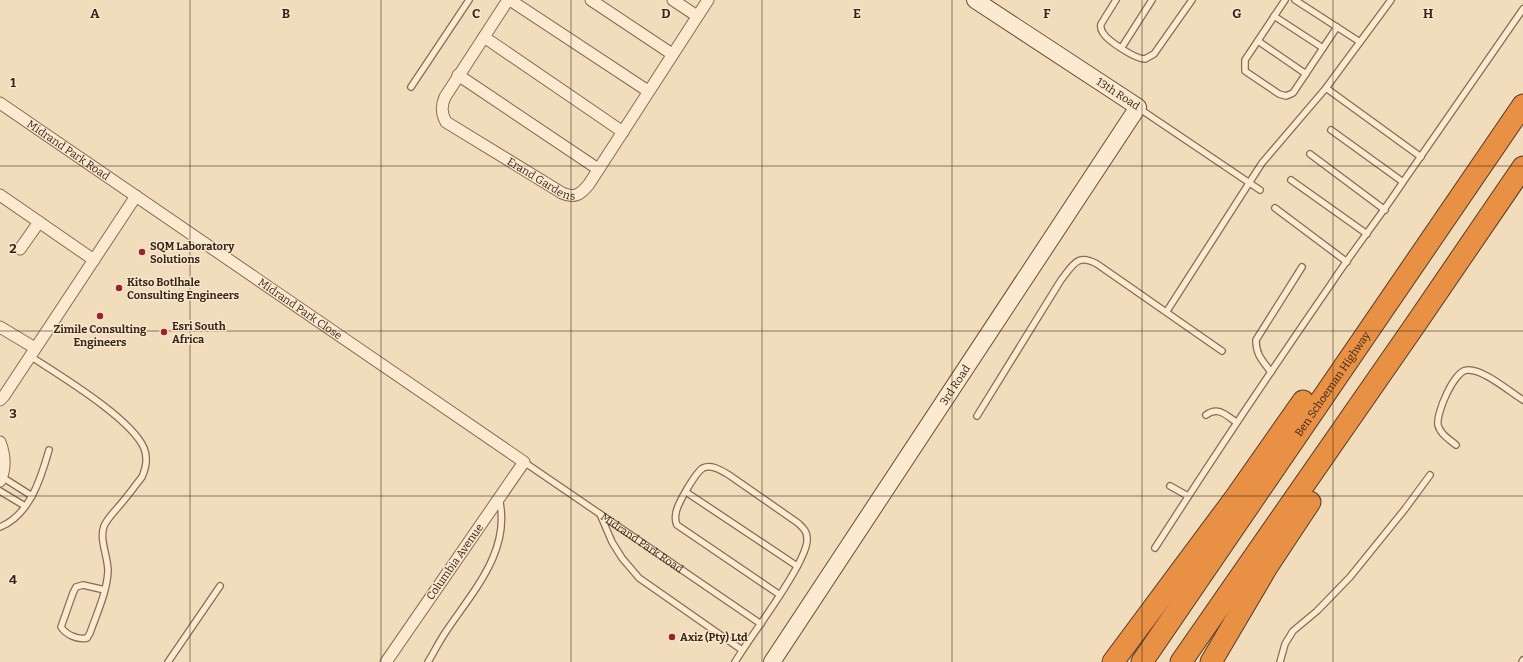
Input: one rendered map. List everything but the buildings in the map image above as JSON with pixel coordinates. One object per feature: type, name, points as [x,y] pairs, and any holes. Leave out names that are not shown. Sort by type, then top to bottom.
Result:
[{"type":"highway","name":"Ben Schoeman Highway","points":[[1142,662],[1523,106]]},
{"type":"highway","points":[[1181,662],[1523,167]]},
{"type":"highway","points":[[1113,662],[1235,498],[1424,225],[1447,196],[1478,170]]},
{"type":"highway","points":[[1211,662],[1267,567],[1383,393],[1413,328]]},
{"type":"street","name":"Erand Gardens","points":[[509,0],[458,75],[442,104],[441,109],[443,116],[446,122],[567,196],[573,197],[583,191],[708,0]]},
{"type":"street","points":[[509,0],[648,91]]},
{"type":"street","points":[[591,0],[672,54]]},
{"type":"street","points":[[673,0],[697,16]]},
{"type":"street","name":"13th Road","points":[[975,0],[1138,107]]},
{"type":"street","points":[[484,37],[622,132]]},
{"type":"street","points":[[458,75],[598,169]]},
{"type":"street","name":"Midrand Park Road","points":[[0,103],[136,196]]},
{"type":"street","name":"3rd Road","points":[[772,662],[1138,107]]},
{"type":"street","points":[[0,195],[94,260]]},
{"type":"street","points":[[0,408],[2,398],[136,196]]},
{"type":"street","name":"Midrand Park Close","points":[[136,196],[524,462]]},
{"type":"street","points":[[20,250],[39,222]]},
{"type":"street","points":[[0,326],[32,352]]},
{"type":"street","points":[[0,442],[4,453],[5,465],[1,479]]},
{"type":"street","name":"Columbia Avenue","points":[[386,662],[524,462]]},
{"type":"lane","points":[[411,87],[469,0]]},
{"type":"lane","points":[[1116,0],[1103,18],[1100,28],[1107,38],[1141,59],[1148,58],[1154,54],[1192,0]]},
{"type":"lane","points":[[1122,47],[1152,0]]},
{"type":"lane","points":[[1285,0],[1245,60],[1244,64],[1245,71],[1279,94],[1286,96],[1293,94],[1337,27]]},
{"type":"lane","points":[[1295,0],[1360,42]]},
{"type":"lane","points":[[1167,312],[1249,182],[1274,148],[1326,88],[1391,0]]},
{"type":"lane","points":[[1155,548],[1236,422],[1385,210],[1523,9]]},
{"type":"lane","points":[[1274,16],[1323,48]]},
{"type":"lane","points":[[1258,41],[1306,74]]},
{"type":"lane","points":[[1326,88],[1421,157]]},
{"type":"lane","name":"13th Road","points":[[1138,107],[1260,190]]},
{"type":"lane","points":[[1331,130],[1403,182]]},
{"type":"lane","points":[[1310,154],[1385,210]]},
{"type":"lane","points":[[1290,180],[1367,234]]},
{"type":"lane","points":[[1275,208],[1347,262]]},
{"type":"lane","points":[[976,416],[1061,280],[1075,262],[1085,259],[1094,262],[1222,351]]},
{"type":"lane","points":[[1271,372],[1258,354],[1256,340],[1302,267]]},
{"type":"lane","points":[[32,352],[108,410],[128,428],[139,440],[144,449],[146,461],[142,477],[106,522],[102,532],[108,570],[105,590],[87,638],[78,638],[65,632],[62,627],[62,620],[76,587],[82,585],[105,590]]},
{"type":"lane","points":[[1456,445],[1444,436],[1438,424],[1442,405],[1457,376],[1462,372],[1467,370],[1483,374],[1523,400]]},
{"type":"lane","points":[[1206,415],[1216,410],[1236,422]]},
{"type":"lane","points":[[0,527],[15,518],[32,496],[40,478],[49,450]]},
{"type":"lane","name":"Midrand Park Road","points":[[524,462],[761,624]]},
{"type":"lane","points":[[735,662],[780,595],[797,566],[807,542],[806,531],[798,523],[729,475],[710,467],[704,468],[698,473],[676,511],[675,519],[677,525],[780,595]]},
{"type":"lane","points":[[1280,662],[1285,644],[1293,631],[1317,611],[1350,577],[1405,509],[1430,475]]},
{"type":"lane","points":[[1,479],[32,496]]},
{"type":"lane","points":[[1170,486],[1188,496]]},
{"type":"lane","points":[[0,490],[25,506]]},
{"type":"lane","points":[[686,492],[797,566]]},
{"type":"lane","points":[[428,662],[445,633],[485,575],[492,561],[502,525],[502,516],[498,498]]},
{"type":"lane","points":[[600,514],[612,542],[622,558],[638,578],[742,650]]},
{"type":"lane","points":[[168,662],[220,586]]},
{"type":"place","name":"SQM Laboratory Solutions","points":[[142,252]]},
{"type":"place","name":"Kitso Botlhale Consulting Engineers","points":[[119,288]]},
{"type":"place","name":"Zimile Consulting Engineers","points":[[100,316]]},
{"type":"place","name":"Esri South Africa","points":[[164,332]]},
{"type":"place","name":"Axiz (Pty) Ltd","points":[[672,637]]}]
